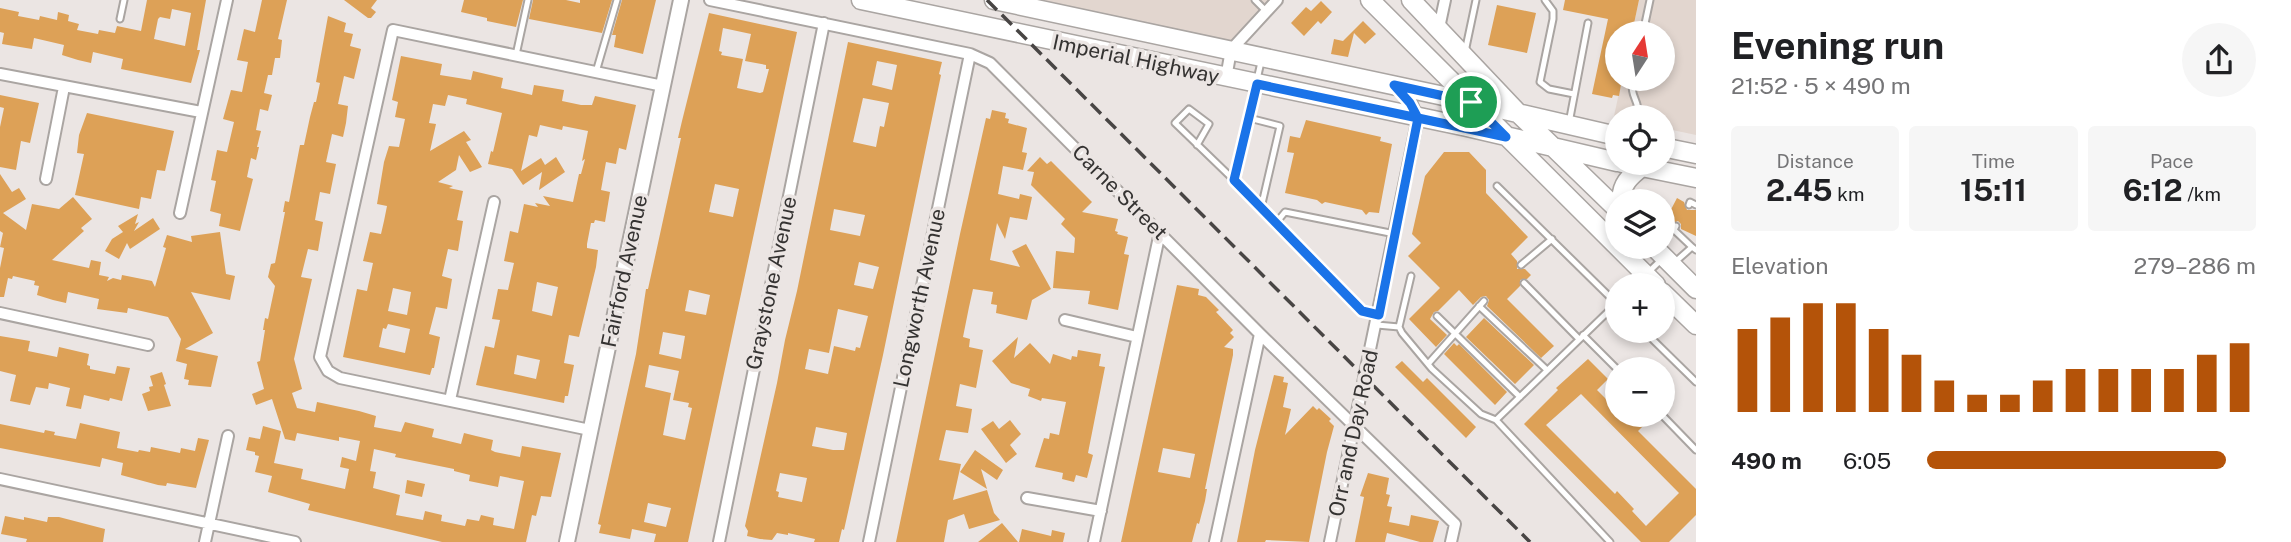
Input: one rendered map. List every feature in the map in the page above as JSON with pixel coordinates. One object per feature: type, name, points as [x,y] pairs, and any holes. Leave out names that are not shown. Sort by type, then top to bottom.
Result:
[{"type":"main road","name":"Imperial Highway","points":[[861,0],[1605,159]]},
{"type":"main road","name":"Imperial Highway","points":[[994,0],[1394,85],[1605,133]]},
{"type":"main road","points":[[1370,0],[1636,273]]},
{"type":"main road","points":[[1411,0],[1520,115],[1605,197]]},
{"type":"main road","points":[[1675,150],[1696,154]]},
{"type":"main road","name":"Imperial Highway","points":[[1675,174],[1696,178]]},
{"type":"main road","points":[[1666,259],[1696,289]]},
{"type":"main road","points":[[1675,305],[1696,326]]},
{"type":"street","points":[[180,213],[227,0]]},
{"type":"street","name":"Fairford Avenue","points":[[567,542],[681,0]]},
{"type":"street","name":"Carne Street","points":[[710,0],[970,54],[990,63],[1260,334],[1455,524],[1451,542]]},
{"type":"street","points":[[1226,78],[1231,50],[1277,0]]},
{"type":"street","points":[[1440,28],[1445,0]]},
{"type":"street","name":"Graystone Avenue","points":[[719,542],[824,23]]},
{"type":"street","points":[[590,430],[340,378],[328,371],[320,357],[393,30],[663,86]]},
{"type":"street","name":"Longworth Avenue","points":[[869,542],[970,54]]},
{"type":"street","points":[[0,74],[201,112]]},
{"type":"street","points":[[1394,85],[1410,103],[1418,118]]},
{"type":"street","points":[[46,179],[64,87]]},
{"type":"street","name":"Orr and Day Road","points":[[1330,542],[1418,118]]},
{"type":"street","points":[[450,400],[494,202]]},
{"type":"street","points":[[1094,542],[1160,232]]},
{"type":"street","points":[[0,313],[148,345]]},
{"type":"street","points":[[1065,320],[1137,337]]},
{"type":"street","points":[[1215,542],[1260,334]]},
{"type":"street","points":[[205,542],[228,436]]},
{"type":"street","points":[[0,479],[295,542]]},
{"type":"street","points":[[1027,498],[1101,512]]},
{"type":"lane","points":[[120,19],[124,0]]},
{"type":"lane","points":[[516,56],[528,0]]},
{"type":"lane","points":[[596,72],[617,0]]},
{"type":"lane","points":[[1255,0],[1266,11]]},
{"type":"lane","points":[[1465,55],[1476,0]]},
{"type":"lane","points":[[1545,0],[1553,11],[1553,19],[1541,82],[1549,89],[1574,94]]},
{"type":"lane","points":[[1646,21],[1650,0]]},
{"type":"lane","points":[[1568,125],[1588,23]]},
{"type":"lane","points":[[1234,180],[1262,57]]},
{"type":"lane","points":[[1197,145],[1209,124],[1189,109],[1175,123],[1362,311],[1399,327],[1428,364],[1481,414],[1496,420],[1610,542]]},
{"type":"lane","points":[[1249,118],[1280,125],[1261,208]]},
{"type":"lane","points":[[1497,186],[1605,291]]},
{"type":"lane","points":[[1276,223],[1285,212],[1395,234]]},
{"type":"lane","points":[[1676,226],[1674,230],[1692,247]]},
{"type":"lane","points":[[1692,247],[1693,235]]},
{"type":"lane","points":[[1521,265],[1552,239]]},
{"type":"lane","points":[[1675,252],[1692,247]]},
{"type":"lane","points":[[1399,327],[1411,276]]},
{"type":"lane","points":[[1524,283],[1605,358]]},
{"type":"lane","points":[[1428,364],[1482,303],[1547,370]]},
{"type":"lane","points":[[1496,420],[1605,314]]},
{"type":"lane","points":[[1437,316],[1520,397]]},
{"type":"lane","points":[[1656,343],[1696,382]]},
{"type":"lane","points":[[1674,427],[1696,450]]},
{"type":"shaded area","points":[[1028,0],[1269,0],[1230,44]]},
{"type":"shaded area","points":[[1639,0],[1696,0],[1696,135],[1675,131],[1675,105],[1616,105],[1619,91],[1675,91],[1675,21],[1635,21]]},
{"type":"building","points":[[147,0],[206,0],[197,50],[200,50],[191,83],[121,69],[123,59],[93,52],[91,63],[78,60],[62,55],[64,45],[34,38],[32,49],[2,44],[4,33],[0,32],[0,8],[19,12],[18,16],[39,20],[40,16],[57,20],[58,12],[69,15],[68,21],[79,24],[77,30],[98,34],[99,30],[115,33],[117,26],[141,31]],"holes":[[[172,9],[191,13],[185,46],[154,39],[160,17],[170,19]]]},
{"type":"building","points":[[262,0],[287,0],[278,39],[282,40],[280,58],[275,58],[272,75],[268,75],[264,93],[272,95],[268,111],[260,109],[256,130],[261,131],[259,147],[256,160],[251,158],[247,177],[253,179],[240,231],[219,226],[221,214],[210,211],[216,181],[211,180],[217,150],[227,152],[234,122],[223,119],[231,90],[242,92],[248,62],[237,60],[244,29],[255,32]]},
{"type":"building","points":[[344,0],[377,0],[371,8],[376,12],[368,18]]},
{"type":"building","points":[[464,0],[523,0],[516,27],[461,12]]},
{"type":"building","points":[[533,0],[566,0],[580,3],[580,0],[612,0],[602,33],[529,19]]},
{"type":"building","points":[[622,0],[656,0],[643,54],[614,47],[616,35],[612,35]]},
{"type":"building","points":[[1565,0],[1639,0],[1635,21],[1608,21],[1563,10]]},
{"type":"building","points":[[1321,1],[1332,12],[1321,24],[1318,21],[1304,36],[1291,23],[1306,7],[1311,11]]},
{"type":"building","points":[[1497,5],[1536,13],[1527,53],[1488,45]]},
{"type":"building","points":[[709,13],[797,32],[688,542],[654,542],[656,534],[632,529],[630,539],[599,533],[601,525],[598,524],[636,354],[646,289],[681,138],[678,138]],"holes":[[[723,28],[751,34],[745,61],[766,65],[766,69],[769,69],[763,92],[737,88],[743,59],[721,55],[722,52],[719,51]],[[715,184],[739,189],[733,217],[709,212]],[[689,290],[710,295],[706,315],[685,311]],[[663,332],[685,336],[681,359],[659,354]],[[649,365],[679,371],[673,400],[689,403],[688,407],[692,408],[685,440],[663,435],[671,393],[645,387]],[[648,503],[671,508],[666,527],[644,522]]]},
{"type":"building","points":[[328,16],[346,23],[344,32],[353,34],[350,46],[361,49],[354,79],[344,76],[338,104],[348,106],[346,123],[343,137],[332,134],[326,162],[336,164],[330,194],[320,192],[315,220],[323,222],[318,251],[308,249],[301,277],[312,279],[294,359],[302,389],[292,393],[297,408],[315,412],[317,402],[359,411],[376,416],[374,427],[401,432],[405,422],[434,429],[432,437],[461,444],[464,433],[493,440],[491,450],[495,452],[520,457],[522,446],[561,453],[551,497],[541,496],[536,516],[532,515],[526,542],[442,542],[308,510],[310,504],[268,492],[272,476],[255,472],[259,456],[246,450],[249,437],[260,439],[263,426],[281,431],[274,463],[303,469],[301,479],[345,489],[349,469],[340,467],[342,457],[356,461],[360,441],[339,437],[339,441],[297,433],[295,441],[285,439],[272,399],[256,405],[252,394],[264,389],[257,362],[260,361],[265,318],[268,319],[275,286],[268,277],[271,264],[275,263],[285,201],[289,202],[300,145],[304,145],[316,102],[320,83],[316,82]],"holes":[[[374,449],[396,454],[395,457],[454,469],[470,475],[469,481],[498,487],[500,476],[524,481],[514,529],[493,525],[494,518],[481,515],[479,521],[467,519],[465,526],[441,521],[442,515],[425,511],[423,520],[396,515],[400,495],[373,488],[376,472],[370,471]]]},
{"type":"building","points":[[1363,21],[1376,34],[1365,44],[1354,33],[1348,57],[1331,54],[1334,39],[1343,41]]},
{"type":"building","points":[[1605,33],[1605,91],[1620,91],[1619,96],[1613,95],[1612,98],[1592,94]]},
{"type":"building","points":[[848,42],[942,62],[883,355],[844,530],[842,529],[839,542],[814,542],[815,539],[788,533],[777,533],[772,540],[760,539],[747,536],[745,526]],"holes":[[[877,61],[897,65],[892,90],[872,85]],[[863,98],[889,103],[884,127],[880,126],[876,147],[853,142]],[[834,209],[865,215],[860,236],[830,230]],[[859,262],[879,267],[873,289],[854,285]],[[838,309],[868,316],[860,348],[856,347],[855,351],[834,346],[828,374],[805,369],[809,349],[829,353]],[[816,427],[847,433],[844,450],[812,446]],[[780,473],[807,478],[802,502],[778,497],[779,492],[776,491]]]},
{"type":"building","points":[[401,56],[442,64],[440,75],[471,80],[473,71],[503,78],[501,88],[532,95],[534,85],[564,90],[562,101],[581,105],[592,105],[595,96],[636,105],[626,150],[619,148],[616,164],[606,162],[601,190],[610,192],[605,222],[595,220],[591,223],[587,248],[598,250],[596,267],[579,337],[569,335],[564,363],[574,365],[564,403],[476,385],[485,346],[494,348],[500,320],[492,319],[498,289],[508,290],[514,263],[504,261],[510,231],[518,233],[524,204],[550,206],[543,196],[573,202],[585,159],[582,161],[588,131],[563,126],[562,130],[540,125],[537,137],[529,135],[521,171],[541,158],[545,165],[556,157],[565,172],[539,190],[542,172],[523,185],[512,169],[488,164],[502,113],[466,104],[467,99],[448,95],[445,106],[433,104],[429,123],[436,124],[430,151],[464,131],[471,140],[466,142],[482,167],[470,172],[459,155],[456,170],[438,182],[463,191],[457,220],[463,221],[458,251],[448,249],[442,276],[452,279],[447,309],[436,307],[429,334],[440,337],[434,368],[430,375],[343,357],[357,289],[367,291],[373,263],[363,261],[370,232],[381,234],[384,221],[387,206],[377,204],[384,162],[389,146],[399,147],[405,119],[395,117],[398,102],[392,100]],"holes":[[[537,282],[558,287],[552,316],[532,311]],[[393,288],[411,292],[407,315],[388,311]],[[388,324],[410,329],[405,353],[379,347],[383,328],[386,329]],[[517,355],[540,360],[536,379],[514,374]]]},
{"type":"building","points":[[0,95],[39,103],[30,143],[21,141],[16,170],[0,167],[0,127],[4,108],[0,107]]},
{"type":"building","points":[[992,110],[1006,113],[1008,123],[1027,128],[1022,152],[1027,153],[1023,170],[1003,166],[998,194],[1019,199],[1020,194],[1032,197],[1027,220],[1010,217],[1005,239],[997,223],[990,260],[1020,267],[1012,251],[1026,244],[1051,289],[1032,300],[1027,320],[996,313],[997,305],[991,304],[993,292],[973,289],[963,337],[970,339],[969,347],[983,350],[976,388],[960,384],[956,406],[972,409],[968,433],[946,430],[939,460],[961,464],[953,500],[987,490],[994,513],[1000,520],[969,529],[964,514],[948,520],[944,542],[896,542],[960,234],[986,118],[990,119]]},
{"type":"building","points":[[87,113],[174,131],[165,171],[157,170],[151,199],[141,197],[139,209],[75,195],[84,154],[77,153],[79,135]]},
{"type":"building","points":[[1306,120],[1381,137],[1380,141],[1392,144],[1379,213],[1369,212],[1366,215],[1362,210],[1325,202],[1322,204],[1317,200],[1285,193],[1294,153],[1287,152],[1290,136],[1300,138]]},
{"type":"building","points":[[1444,152],[1469,152],[1486,170],[1486,193],[1528,237],[1511,254],[1517,261],[1517,269],[1525,269],[1531,275],[1520,280],[1520,286],[1507,299],[1554,346],[1541,358],[1487,306],[1489,300],[1486,296],[1473,305],[1459,290],[1434,312],[1430,319],[1447,335],[1436,347],[1409,319],[1440,288],[1408,256],[1421,243],[1412,234],[1425,176]]},
{"type":"building","points":[[1040,157],[1047,164],[1051,161],[1092,202],[1082,212],[1118,219],[1115,231],[1128,237],[1124,254],[1129,255],[1118,310],[1088,304],[1090,291],[1053,288],[1056,251],[1074,253],[1075,238],[1061,224],[1065,219],[1031,185],[1034,172],[1027,171]]},
{"type":"building","points":[[0,174],[12,192],[19,188],[26,199],[3,213],[26,230],[32,204],[59,209],[73,197],[92,219],[81,228],[84,231],[52,260],[89,268],[91,260],[101,262],[99,275],[109,277],[107,281],[113,278],[121,280],[122,275],[152,281],[155,287],[167,235],[192,242],[191,236],[220,232],[226,274],[235,276],[230,300],[191,292],[213,333],[185,349],[218,356],[211,387],[188,385],[189,380],[184,379],[187,364],[176,361],[181,339],[168,317],[128,308],[127,313],[97,309],[99,299],[68,292],[66,303],[53,300],[37,295],[39,286],[34,285],[35,281],[13,276],[12,279],[8,278],[4,297],[0,297],[0,268],[4,248],[0,247],[3,233],[0,231]]},
{"type":"building","points":[[1677,198],[1684,202],[1687,210],[1696,210],[1696,236],[1681,229],[1678,221],[1675,222]]},
{"type":"building","points":[[138,214],[135,224],[139,222],[134,231],[153,218],[160,229],[130,249],[127,243],[119,259],[105,251],[112,239],[123,232],[118,226]]},
{"type":"building","points":[[1177,285],[1199,289],[1198,295],[1206,297],[1219,310],[1216,312],[1233,330],[1230,333],[1234,337],[1224,347],[1233,349],[1233,355],[1199,524],[1197,523],[1192,542],[1121,542]],"holes":[[[1163,448],[1195,454],[1190,478],[1158,472]]]},
{"type":"building","points":[[1484,318],[1534,365],[1515,384],[1466,337]]},
{"type":"building","points":[[0,336],[30,341],[28,351],[57,357],[59,347],[89,354],[87,365],[90,369],[115,374],[117,366],[130,368],[122,401],[84,395],[81,409],[66,406],[70,388],[49,383],[48,389],[36,387],[30,405],[10,401],[16,375],[0,371]]},
{"type":"building","points":[[1018,337],[1014,358],[1030,343],[1050,364],[1053,354],[1071,360],[1072,356],[1077,357],[1078,350],[1101,354],[1099,366],[1105,367],[1088,453],[1093,455],[1087,478],[1076,475],[1074,482],[1062,479],[1063,473],[1035,467],[1044,438],[1049,439],[1050,433],[1059,435],[1066,402],[1042,398],[1041,401],[1028,396],[1030,389],[1011,383],[992,361]]},
{"type":"building","points":[[1454,343],[1457,346],[1459,344],[1507,392],[1495,405],[1444,354]]},
{"type":"building","points":[[1588,359],[1605,376],[1605,382],[1597,390],[1605,398],[1605,418],[1581,394],[1546,425],[1615,494],[1617,491],[1646,526],[1679,493],[1614,427],[1642,427],[1638,431],[1696,489],[1696,515],[1669,542],[1641,542],[1524,424],[1558,390],[1556,388]]},
{"type":"building","points":[[1402,361],[1423,382],[1427,378],[1476,427],[1466,438],[1395,367]]},
{"type":"building","points":[[162,372],[171,406],[148,411],[142,394],[150,391],[149,387],[153,386],[150,376]]},
{"type":"building","points":[[1274,375],[1284,377],[1283,382],[1288,383],[1283,407],[1291,409],[1285,435],[1313,406],[1331,419],[1329,421],[1334,426],[1309,542],[1237,542],[1255,450]]},
{"type":"building","points":[[1010,420],[1021,434],[1010,445],[1017,454],[1006,463],[981,429],[993,421],[999,429]]},
{"type":"building","points":[[80,423],[120,432],[117,448],[138,452],[150,452],[151,447],[180,453],[181,448],[195,451],[198,438],[209,440],[196,488],[167,483],[166,486],[158,485],[121,475],[123,463],[102,458],[100,467],[0,448],[0,424],[44,433],[45,430],[55,432],[54,435],[76,439]]},
{"type":"building","points":[[975,450],[1003,470],[997,480],[981,469],[987,489],[960,472]]},
{"type":"building","points":[[1368,473],[1389,478],[1386,494],[1390,495],[1387,506],[1392,507],[1389,522],[1409,526],[1411,515],[1439,521],[1433,542],[1420,542],[1387,533],[1385,542],[1355,542],[1364,497],[1360,496]]},
{"type":"building","points":[[407,480],[425,484],[422,497],[405,493]]},
{"type":"building","points":[[5,516],[47,522],[48,517],[59,517],[105,529],[103,542],[26,542],[27,539],[1,534]]},
{"type":"building","points":[[1002,523],[1018,542],[978,542]]},
{"type":"building","points":[[1022,529],[1051,536],[1052,530],[1065,533],[1063,542],[1019,542]]},
{"type":"railway","points":[[987,0],[1530,542]]},
{"type":"route","points":[[1471,102],[1394,85],[1405,95],[1418,118],[1257,84],[1234,180],[1362,311],[1379,315],[1418,118],[1506,137],[1471,102]]}]
